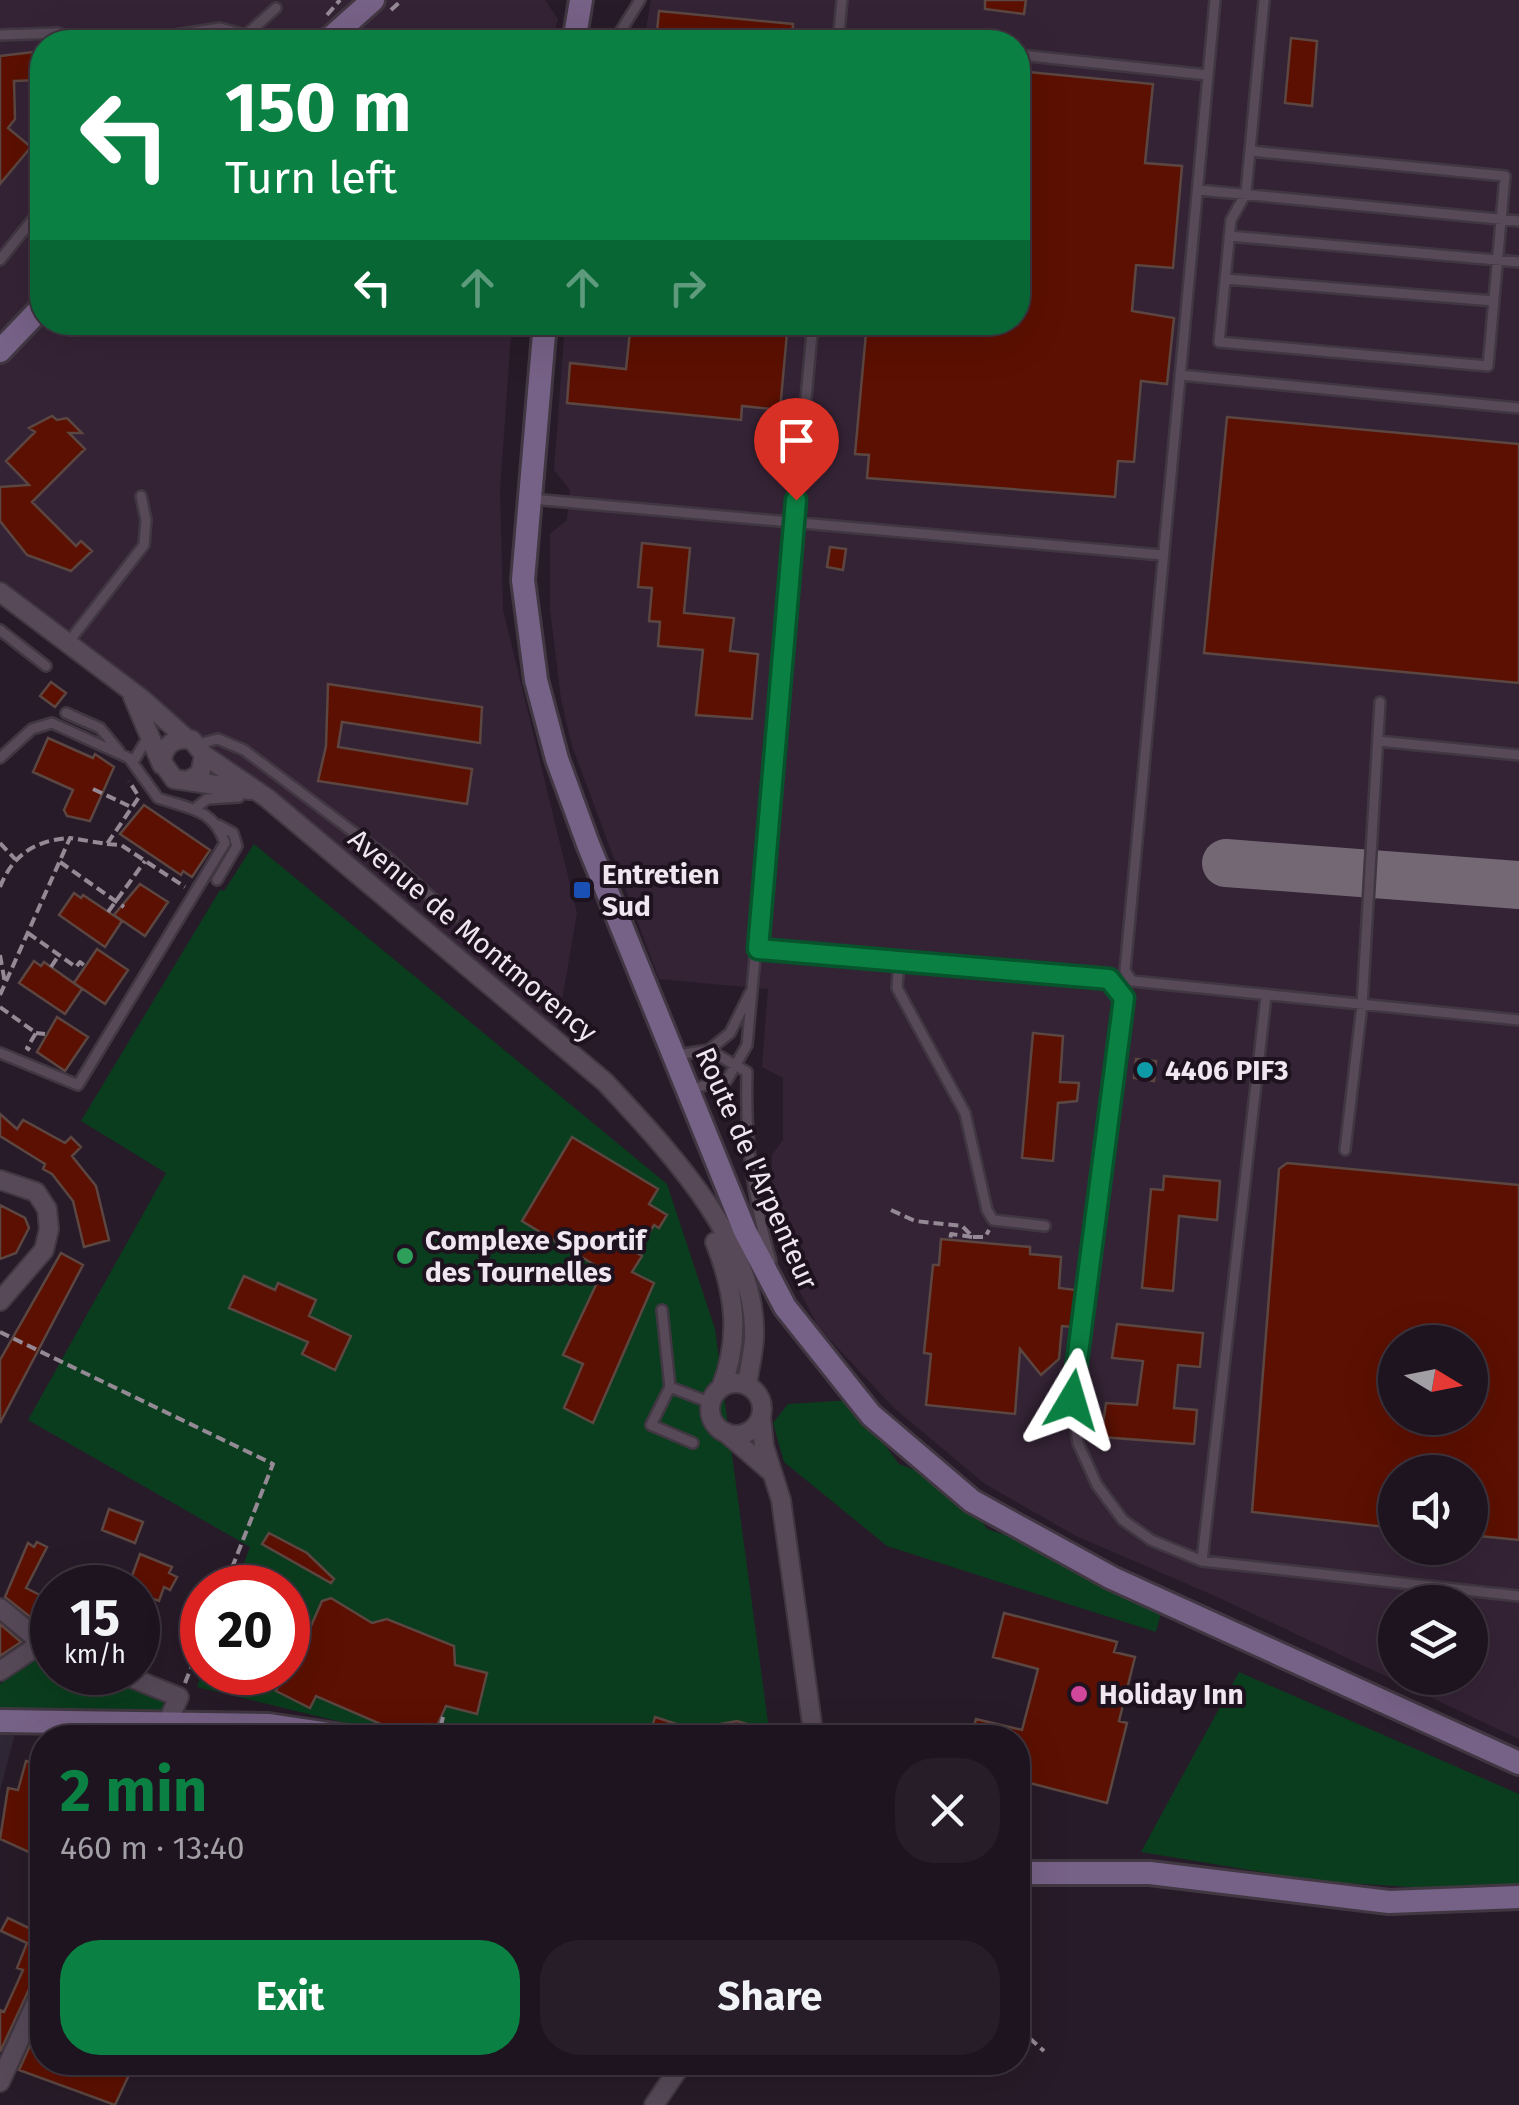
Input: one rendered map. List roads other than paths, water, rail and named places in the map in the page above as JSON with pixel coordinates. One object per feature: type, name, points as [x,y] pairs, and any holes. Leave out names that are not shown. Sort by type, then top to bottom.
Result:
[{"type":"main road","points":[[339,30],[373,0]]},
{"type":"main road","points":[[576,30],[581,0]]},
{"type":"main road","points":[[0,351],[30,320]]},
{"type":"main road","name":"Route de l'Arpenteur","points":[[545,335],[524,580],[536,680],[582,827],[673,1058],[746,1230],[785,1307],[871,1416],[972,1501],[1067,1556],[1519,1764]]},
{"type":"main road","points":[[0,1721],[59,1725]]},
{"type":"main road","points":[[1030,1873],[1150,1873],[1389,1902],[1519,1897]]},
{"type":"street","name":"Avenue de Montmorency","points":[[0,592],[131,692],[197,746],[247,794],[605,1082],[709,1203],[738,1267],[752,1312],[754,1338],[747,1385]]},
{"type":"street","name":"Avenue de Montmorency","points":[[131,692],[163,766]]},
{"type":"street","points":[[188,781],[200,774],[197,746],[177,739],[165,748],[163,766],[174,779],[247,794]]},
{"type":"street","name":"Avenue de Montmorency","points":[[649,1130],[702,1210],[724,1267],[735,1320],[734,1354],[716,1396]]},
{"type":"street","points":[[0,1180],[36,1192],[47,1209],[49,1228],[44,1250],[0,1301]]},
{"type":"street","points":[[774,1475],[712,1419],[716,1396],[747,1385],[760,1398],[764,1446],[774,1475],[781,1500],[812,1725]]},
{"type":"street","points":[[725,1432],[748,1432],[761,1417]]},
{"type":"street","points":[[0,1608],[30,1632]]},
{"type":"street","points":[[0,1672],[30,1655]]},
{"type":"street","points":[[160,1689],[180,1697],[166,1725]]},
{"type":"street","points":[[0,2082],[30,2016]]},
{"type":"street","points":[[654,2105],[674,2075]]},
{"type":"lane","points":[[621,30],[640,0]]},
{"type":"lane","points":[[839,30],[842,0]]},
{"type":"lane","points":[[1215,0],[1125,971],[1132,981],[1519,1020]]},
{"type":"lane","points":[[1250,151],[1506,176],[1488,366],[1219,342],[1231,220],[1246,193],[1264,0]]},
{"type":"lane","points":[[252,30],[276,8]]},
{"type":"lane","points":[[0,36],[30,33]]},
{"type":"lane","points":[[1030,56],[1208,75]]},
{"type":"lane","points":[[1199,190],[1519,221]]},
{"type":"lane","points":[[0,260],[30,223]]},
{"type":"lane","points":[[1229,236],[1519,262]]},
{"type":"lane","points":[[1225,278],[1494,301]]},
{"type":"lane","points":[[687,1090],[728,1080],[747,1045],[811,335]]},
{"type":"lane","points":[[1180,376],[1519,408]]},
{"type":"lane","points":[[67,644],[144,546],[146,520],[141,496]]},
{"type":"lane","points":[[528,499],[1162,555]]},
{"type":"lane","points":[[0,630],[46,666]]},
{"type":"lane","points":[[1345,1150],[1362,1005],[1380,702]]},
{"type":"lane","points":[[66,714],[100,728],[158,798],[197,807],[233,833],[237,846],[218,880]]},
{"type":"lane","points":[[0,758],[32,729],[52,722],[128,758]]},
{"type":"lane","points":[[128,758],[150,735]]},
{"type":"lane","points":[[197,746],[218,738],[244,750],[388,858],[453,917]]},
{"type":"lane","points":[[1378,741],[1519,755]]},
{"type":"lane","points":[[197,807],[206,799],[247,794]]},
{"type":"lane","points":[[0,1053],[78,1085],[225,843],[218,825]]},
{"type":"lane","points":[[758,949],[1109,979],[1124,998],[1072,1400],[1076,1428],[1098,1485],[1123,1520],[1152,1540],[1202,1561],[1519,1596]]},
{"type":"lane","points":[[899,962],[897,988],[965,1113],[987,1210],[993,1220],[1046,1226]]},
{"type":"lane","points":[[673,1058],[709,1050],[730,1033],[753,986]]},
{"type":"lane","points":[[1202,1561],[1266,996]]},
{"type":"lane","points":[[709,1050],[738,1063],[746,1072],[752,1197],[785,1307]]},
{"type":"lane","points":[[662,1310],[670,1388],[651,1425],[693,1443]]},
{"type":"lane","points":[[670,1388],[716,1396]]},
{"type":"place","name":"Entretien Sud","points":[[582,890]]},
{"type":"place","name":"4406 PIF3","points":[[1145,1070]]},
{"type":"place","name":"Complexe Sportif des Tournelles","points":[[405,1256]]},
{"type":"place","name":"Holiday Inn","points":[[1079,1694]]}]
